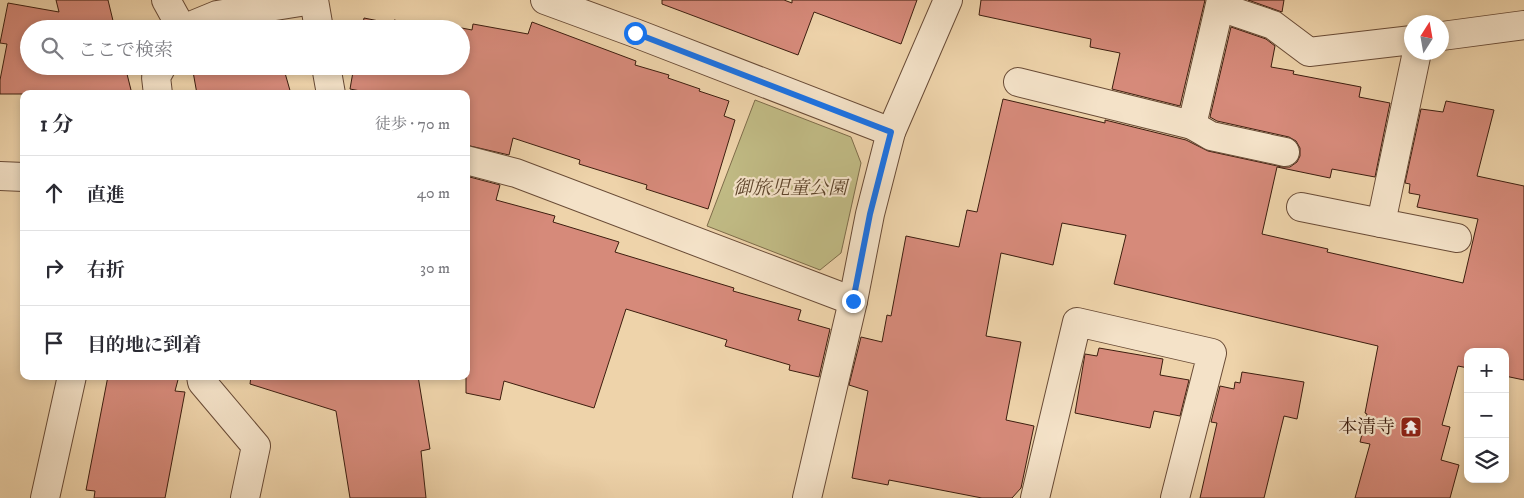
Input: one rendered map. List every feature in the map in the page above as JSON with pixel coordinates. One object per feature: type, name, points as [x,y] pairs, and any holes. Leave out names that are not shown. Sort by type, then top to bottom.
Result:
[{"type":"street","points":[[166,0],[177,20]]},
{"type":"street","points":[[204,20],[217,15],[314,0],[317,20]]},
{"type":"street","points":[[545,0],[618,26],[891,132]]},
{"type":"street","points":[[807,498],[853,301],[870,214],[891,132],[948,0]]},
{"type":"street","points":[[1192,125],[1220,3],[1273,25],[1309,52],[1404,41]]},
{"type":"street","points":[[1449,35],[1524,26]]},
{"type":"street","points":[[1381,224],[1414,60]]},
{"type":"street","points":[[157,75],[158,90]]},
{"type":"street","points":[[327,75],[329,90]]},
{"type":"street","points":[[1018,82],[1192,125],[1211,136],[1285,152]]},
{"type":"street","points":[[470,161],[516,173],[853,301]]},
{"type":"street","points":[[0,176],[20,177]]},
{"type":"street","points":[[1301,207],[1457,238]]},
{"type":"street","points":[[1035,498],[1077,322],[1212,353],[1175,498]]},
{"type":"street","points":[[45,498],[71,380]]},
{"type":"street","points":[[202,380],[256,446],[245,498]]},
{"type":"green space","name":"御旅児童公園","points":[[755,100],[851,137],[861,163],[841,253],[820,270],[707,226]]},
{"type":"building","points":[[56,0],[108,0],[113,20],[20,20],[20,75],[127,75],[131,90],[20,90],[20,94],[0,94],[0,80],[7,44],[0,43],[8,3],[59,12]]},
{"type":"building","points":[[662,0],[784,0],[792,3],[792,0],[917,0],[901,44],[814,12],[798,55],[662,4]]},
{"type":"building","points":[[981,0],[1205,0],[1180,106],[1112,89],[1120,53],[1090,47],[1091,39],[979,15]]},
{"type":"building","points":[[1248,0],[1284,0],[1282,12]]},
{"type":"building","points":[[532,22],[636,61],[635,65],[669,75],[668,78],[729,101],[724,116],[735,120],[708,209],[646,189],[647,185],[579,164],[580,160],[513,138],[509,155],[470,146],[470,90],[350,89],[352,75],[470,75],[470,30],[472,30],[473,24],[528,34]]},
{"type":"building","points":[[1231,27],[1266,39],[1275,46],[1271,67],[1294,71],[1293,74],[1361,87],[1359,97],[1390,103],[1375,177],[1332,169],[1330,178],[1277,167],[1262,234],[1328,249],[1327,252],[1463,283],[1478,219],[1417,207],[1420,195],[1409,193],[1410,184],[1405,183],[1421,109],[1443,112],[1446,101],[1494,110],[1477,176],[1524,186],[1524,380],[1509,377],[1509,348],[1464,348],[1464,367],[1458,366],[1442,425],[1450,427],[1441,460],[1459,465],[1450,498],[1355,498],[1370,444],[1360,442],[1367,414],[1365,413],[1378,346],[1114,284],[1126,235],[1062,223],[1053,265],[1001,253],[986,336],[1021,342],[1006,420],[1034,426],[1021,488],[1012,498],[982,498],[889,480],[888,485],[852,478],[868,391],[849,385],[861,337],[882,342],[887,315],[891,316],[906,236],[959,247],[967,210],[977,212],[1003,99],[1105,123],[1105,120],[1186,140],[1208,151],[1282,167],[1290,167],[1297,162],[1300,156],[1300,148],[1296,141],[1289,137],[1217,121],[1210,117]]},
{"type":"building","points":[[194,75],[286,75],[290,90],[196,90]]},
{"type":"building","points":[[470,177],[500,185],[496,200],[555,216],[553,222],[619,242],[615,252],[734,288],[733,291],[801,310],[798,320],[830,329],[819,377],[789,370],[790,365],[725,346],[727,340],[626,309],[594,408],[504,381],[500,400],[466,393],[466,380],[470,380]]},
{"type":"building","points":[[1099,348],[1163,359],[1160,375],[1189,380],[1180,416],[1154,411],[1150,428],[1075,413],[1085,354],[1097,356]]},
{"type":"building","points":[[1242,372],[1304,382],[1297,419],[1284,416],[1264,498],[1200,498],[1217,423],[1211,422],[1220,386],[1234,389],[1235,382],[1240,383]]},
{"type":"building","points":[[107,380],[178,380],[175,391],[185,392],[165,498],[94,498],[95,491],[86,490]]},
{"type":"building","points":[[250,380],[419,380],[430,449],[421,451],[426,498],[350,498],[336,411],[250,384]]},
{"type":"place","name":"本清寺","points":[[1411,427]]},
{"type":"route","points":[[635,33],[891,132],[870,214],[853,301]]}]
